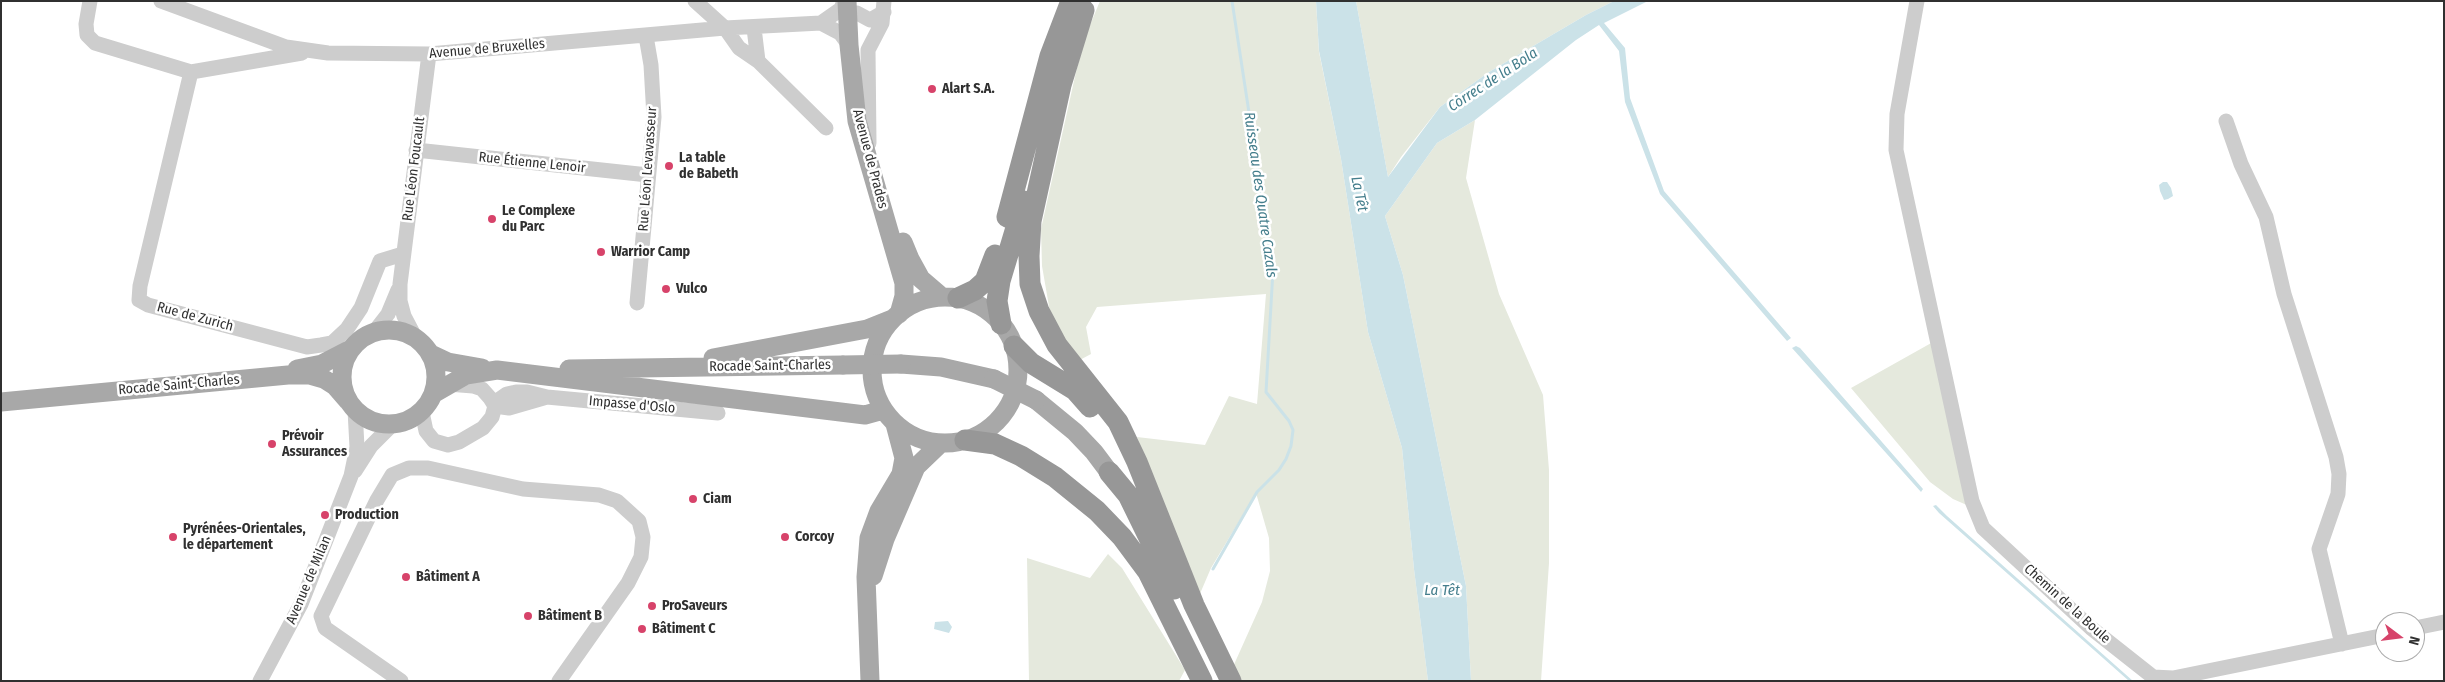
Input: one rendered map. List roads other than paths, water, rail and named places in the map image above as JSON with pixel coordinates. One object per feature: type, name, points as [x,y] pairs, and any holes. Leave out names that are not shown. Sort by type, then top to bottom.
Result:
[{"type":"highway","points":[[1001,324],[997,301],[1016,208],[1081,4]]},
{"type":"highway","points":[[1081,4],[1060,85],[1031,221],[1028,256],[1030,284],[1039,311],[1057,345],[1118,422],[1138,462],[1194,605],[1231,681]]},
{"type":"highway","points":[[950,297],[975,290],[985,282],[1016,208]]},
{"type":"highway","points":[[1014,346],[1031,363],[1075,390],[1115,440],[1163,555],[1224,681]]},
{"type":"highway","points":[[965,440],[995,444],[1021,456],[1055,477],[1097,511],[1122,537],[1148,572],[1202,681]]},
{"type":"highway","points":[[1109,472],[1206,681]]},
{"type":"highway","points":[[1109,472],[1128,495],[1219,681]]},
{"type":"main road","name":"Avenue de Prades","points":[[851,4],[849,46],[857,121],[904,283],[904,296],[895,316]]},
{"type":"main road","name":"Avenue de Prades","points":[[851,4],[870,143],[910,259],[921,279],[950,297]]},
{"type":"main road","points":[[497,370],[889,417],[908,434],[940,444],[977,436],[996,422],[1010,404],[1018,369],[1014,346],[1001,324],[990,312],[976,304],[950,297],[919,301],[895,316],[866,329],[783,346],[639,368]]},
{"type":"main road","points":[[870,681],[866,577],[869,538],[879,511],[901,474],[904,458],[889,417],[877,398],[874,385],[873,357],[882,332],[895,316]]},
{"type":"main road","points":[[388,330],[402,332],[415,337],[431,354],[436,367],[436,380],[440,389],[422,412],[408,421],[392,425],[378,423],[366,418],[352,405],[343,388],[342,374],[345,361],[351,349],[362,339],[374,332],[388,330]]},
{"type":"main road","name":"Rocade Saint-Charles","points":[[1,396],[311,368],[335,359],[351,349]]},
{"type":"main road","name":"Rocade Saint-Charles","points":[[431,354],[465,367],[497,370],[901,364],[942,367],[994,379],[1036,400],[1075,432],[1109,472]]},
{"type":"main road","name":"Rocade Saint-Charles","points":[[440,389],[466,375],[497,370]]},
{"type":"main road","name":"Rocade Saint-Charles","points":[[1,402],[288,375],[310,375],[324,379],[336,386],[352,405]]},
{"type":"main road","points":[[868,605],[873,575],[905,488],[916,466],[940,444]]},
{"type":"street","points":[[90,1],[86,24],[87,35],[94,43],[190,72],[309,52]]},
{"type":"street","name":"Avenue de Bruxelles","points":[[162,1],[286,47],[309,52],[429,54],[725,28],[821,24]]},
{"type":"street","points":[[696,1],[725,28],[740,48],[758,61],[826,128]]},
{"type":"street","name":"Chemin de la Boule","points":[[1916,1],[1897,114],[1896,150],[1972,501],[1984,528],[2091,628],[2153,677],[2173,678],[2342,644]]},
{"type":"street","points":[[849,46],[840,33],[821,24],[840,8],[851,4],[870,20],[884,7]]},
{"type":"street","points":[[870,143],[868,50],[882,23],[884,7]]},
{"type":"street","points":[[754,28],[758,61]]},
{"type":"street","name":"Rue Léon Levavasseur","points":[[637,303],[654,117],[651,65],[646,36]]},
{"type":"street","name":"Rue Léon Foucault","points":[[415,337],[404,316],[400,301],[400,284],[429,54]]},
{"type":"street","name":"Rue de Zurich","points":[[190,72],[140,286],[140,300],[148,305],[308,347],[321,346],[332,343],[347,328],[361,308],[380,261],[403,254]]},
{"type":"street","points":[[2226,121],[2241,164],[2266,216],[2284,294],[2336,457],[2339,474],[2338,494],[2318,549],[2342,644],[2375,636]]},
{"type":"street","name":"Rue Étienne Lenoir","points":[[416,150],[648,176]]},
{"type":"street","name":"Rue Léon Foucault","points":[[374,332],[388,314],[400,284]]},
{"type":"street","points":[[422,412],[426,431],[434,441],[448,445],[459,442],[483,428],[492,417],[495,406],[482,389],[440,389]]},
{"type":"street","name":"Impasse d'Oslo","points":[[495,406],[508,408],[547,397],[718,413]]},
{"type":"street","name":"Avenue de Milan","points":[[260,681],[300,604],[351,476],[357,447],[352,405]]},
{"type":"street","name":"Avenue de Milan","points":[[351,476],[371,446],[392,425]]},
{"type":"street","points":[[402,681],[325,628],[321,616],[377,500],[392,475],[409,468],[428,468],[523,489],[598,495],[617,501],[639,521],[643,537],[641,557],[628,582],[559,681]]},
{"type":"street","points":[[2425,626],[2444,622]]},
{"type":"water","name":"La Têt","points":[[1316,1],[1356,1],[1388,177],[1440,107],[1489,72],[1586,15],[1614,1],[1648,1],[1604,23],[1625,48],[1630,98],[1664,191],[1791,338],[1787,341],[1660,194],[1625,102],[1619,51],[1599,25],[1576,40],[1475,120],[1437,143],[1385,216],[1403,275],[1466,586],[1471,681],[1428,681],[1402,448],[1368,332],[1341,159],[1319,51]]},
{"type":"water","points":[[2167,182],[2173,196],[2164,200],[2159,185]]},
{"type":"water","points":[[1796,346],[1800,348],[1923,489],[1921,492],[1792,348]]},
{"type":"water","points":[[1936,505],[2133,681],[2129,681],[1939,513],[1933,506]]},
{"type":"water","points":[[948,621],[952,627],[949,633],[934,629],[935,622]]},
{"type":"waterway","name":"Ruisseau des Quatre Cazals","points":[[1213,569],[1257,492],[1279,470],[1286,459],[1291,446],[1293,430],[1289,421],[1266,392],[1273,270],[1232,1]]},
{"type":"place","name":"Alart S.A.","points":[[932,89]]},
{"type":"place","name":"La table de Babeth","points":[[669,166]]},
{"type":"place","name":"Le Complexe du Parc","points":[[492,219]]},
{"type":"place","name":"Warrior Camp","points":[[601,252]]},
{"type":"place","name":"Vulco","points":[[666,289]]},
{"type":"place","name":"Prévoir Assurances","points":[[272,444]]},
{"type":"place","name":"Ciam","points":[[693,499]]},
{"type":"place","name":"Production","points":[[325,515]]},
{"type":"place","name":"Pyrénées-Orientales, le département","points":[[173,537]]},
{"type":"place","name":"Corcoy","points":[[785,537]]},
{"type":"place","name":"Bâtiment A","points":[[406,577]]},
{"type":"place","name":"ProSaveurs","points":[[652,606]]},
{"type":"place","name":"Bâtiment B","points":[[528,616]]},
{"type":"place","name":"Bâtiment C","points":[[642,629]]},
{"type":"water label","name":"Còrrec de la Bola","points":[[1493,80]]}]
